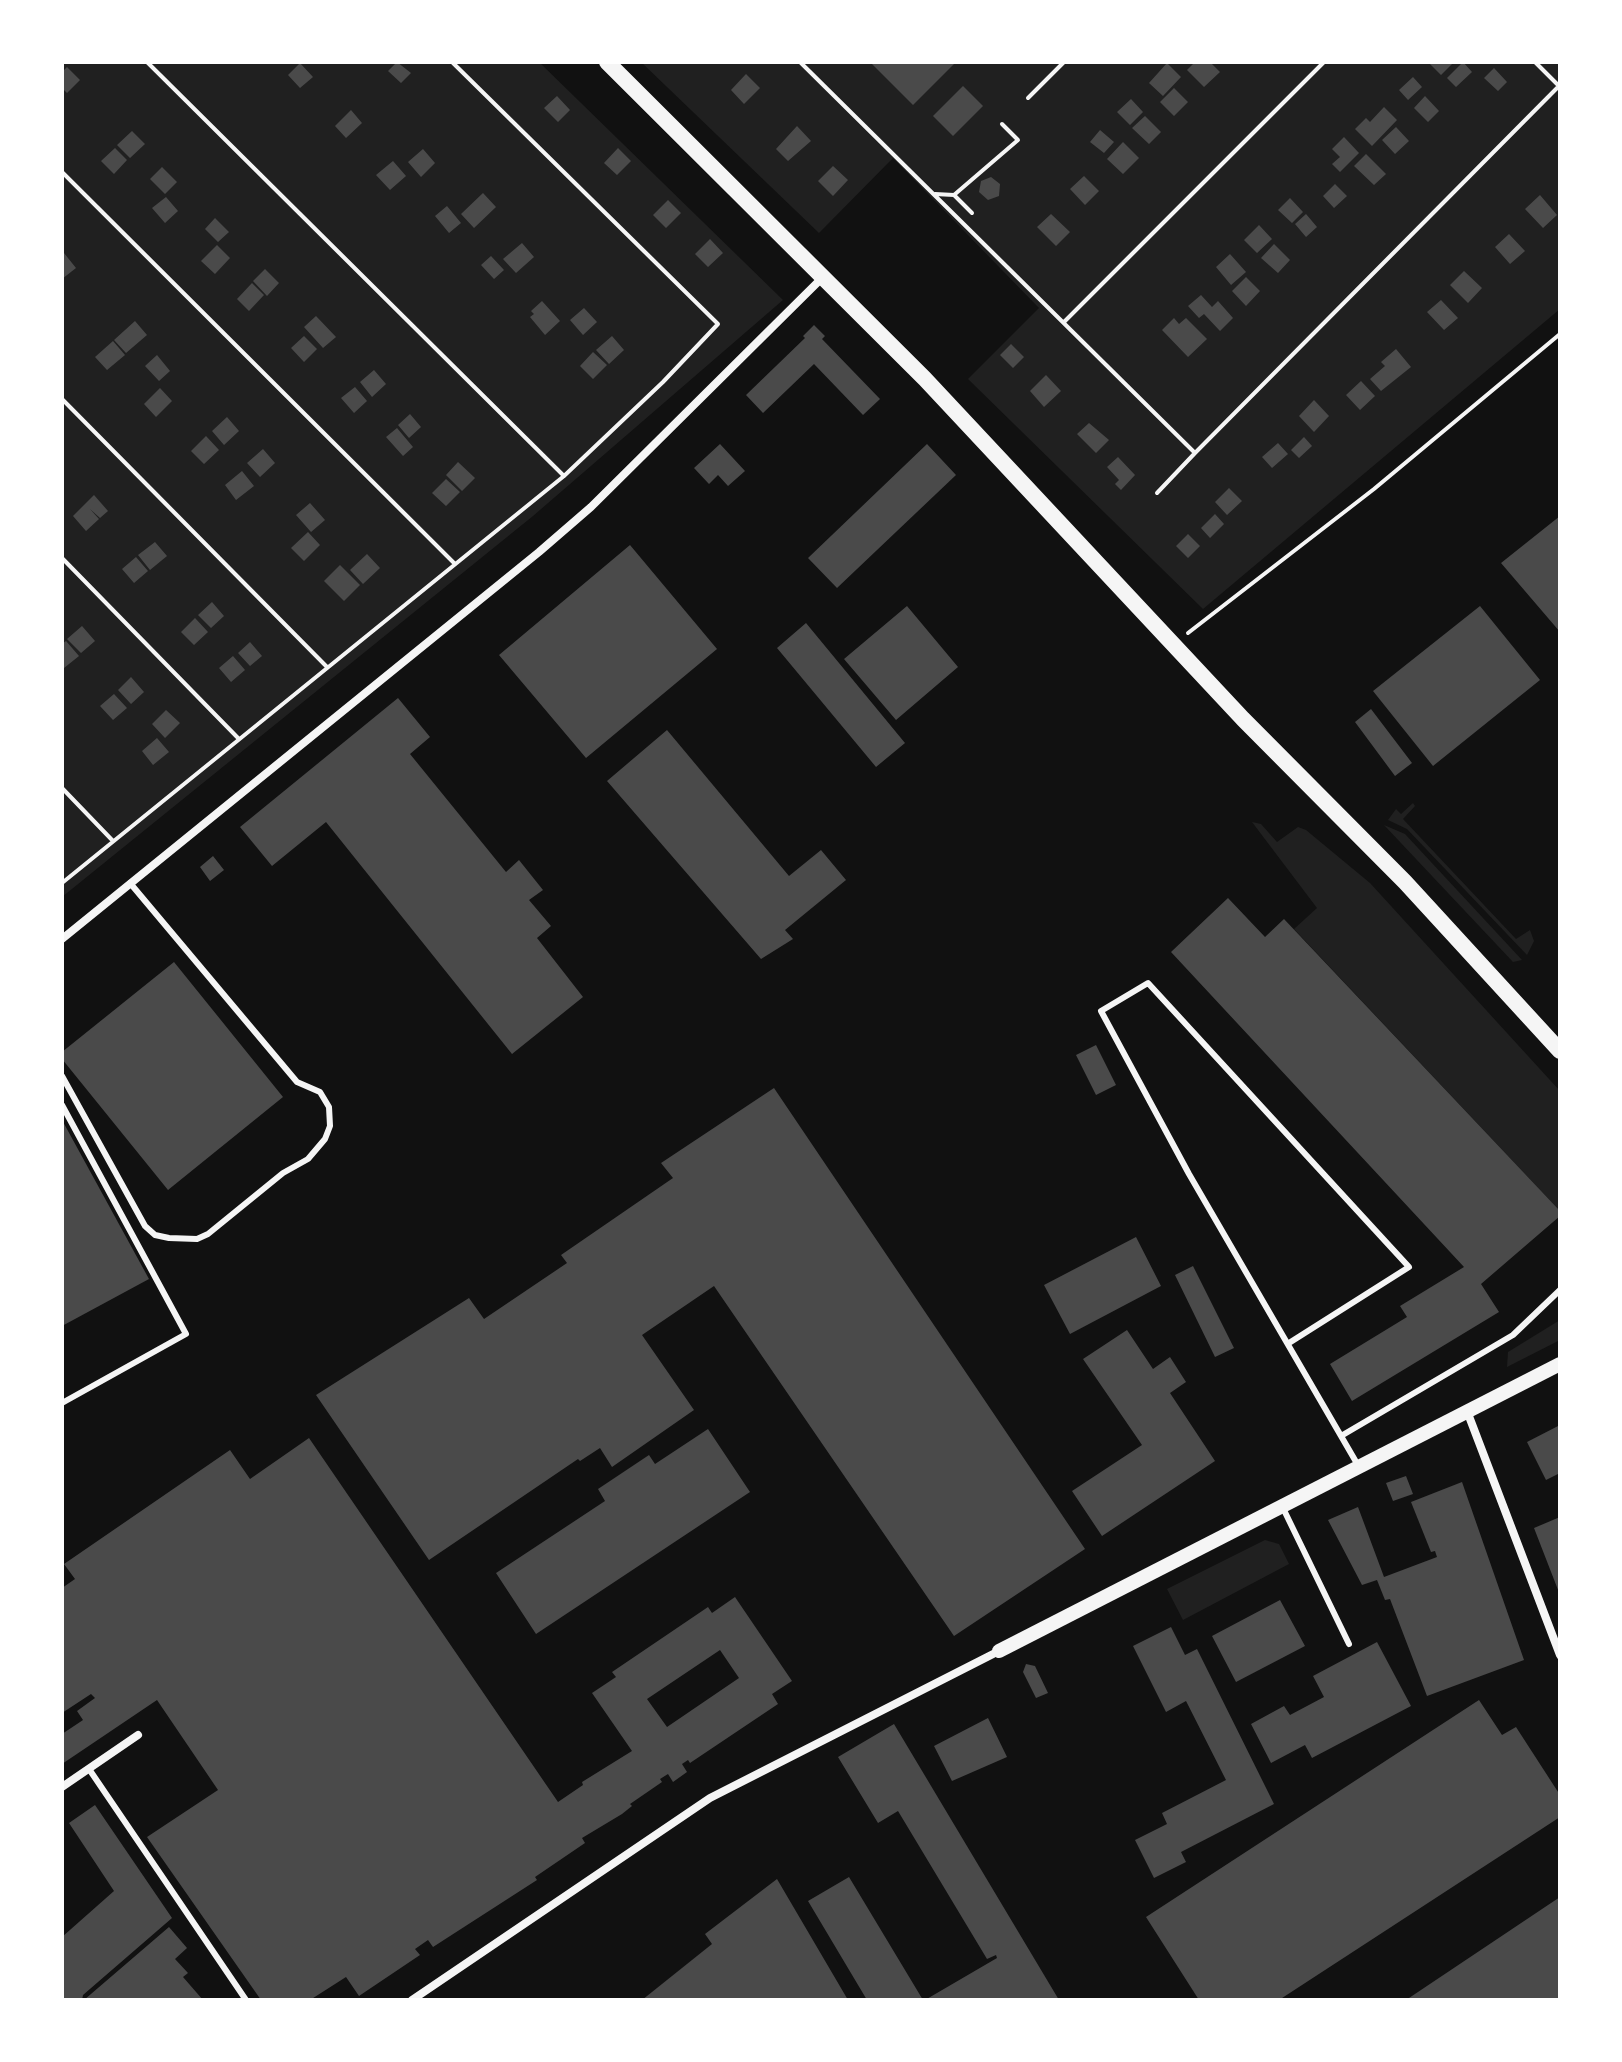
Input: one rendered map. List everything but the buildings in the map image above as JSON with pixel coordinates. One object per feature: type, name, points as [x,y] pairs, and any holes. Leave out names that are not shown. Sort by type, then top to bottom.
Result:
[{"type":"main road","points":[[607,62],[925,379],[1173,645],[1405,882],[1560,1051]]},
{"type":"street","points":[[62,939],[591,507],[823,277]]},
{"type":"street","points":[[412,2000],[710,1798],[1560,1364]]},
{"type":"street","points":[[1467,1411],[1560,1655]]},
{"type":"street","points":[[62,1787],[138,1735]]},
{"type":"lane","points":[[62,1076],[145,1226],[155,1235],[169,1238],[197,1239],[208,1234],[283,1173],[308,1159],[325,1139],[330,1126],[329,1107],[320,1092],[297,1082],[130,883]]},
{"type":"lane","points":[[1289,1343],[1409,1267],[1148,983],[1101,1011],[1189,1174],[1359,1467]]},
{"type":"lane","points":[[62,1105],[186,1334],[62,1403]]},
{"type":"lane","points":[[1341,1436],[1513,1335],[1560,1290]]},
{"type":"lane","points":[[1282,1506],[1349,1644]]},
{"type":"lane","points":[[89,1769],[246,2000]]},
{"type":"path","points":[[147,62],[564,476]]},
{"type":"path","points":[[62,883],[564,476],[663,382],[718,324],[452,62]]},
{"type":"path","points":[[800,62],[1195,453]]},
{"type":"path","points":[[1028,98],[1064,62]]},
{"type":"path","points":[[1064,322],[1324,62]]},
{"type":"path","points":[[1157,493],[1560,86],[1535,62]]},
{"type":"path","points":[[954,195],[967,182],[980,179],[1018,140],[1002,124]]},
{"type":"path","points":[[62,172],[454,563]]},
{"type":"path","points":[[933,194],[954,195],[972,213]]},
{"type":"path","points":[[1173,645],[1374,489],[1560,334]]},
{"type":"path","points":[[62,399],[327,667]]},
{"type":"path","points":[[62,558],[238,738]]},
{"type":"path","points":[[62,788],[113,841]]},
{"type":"shaded area","points":[[62,62],[539,62],[783,300],[533,516],[62,897]]},
{"type":"shaded area","points":[[641,62],[1560,62],[1560,309],[1203,609],[968,379],[1039,308],[893,158],[819,233]]},
{"type":"shaded area","points":[[1413,803],[1415,806],[1403,819],[1516,939],[1530,930],[1534,941],[1527,955],[1407,829],[1388,820],[1396,809],[1401,814]]},
{"type":"shaded area","points":[[1252,822],[1261,824],[1277,842],[1298,827],[1306,830],[1370,883],[1560,1091],[1559,1210],[1294,929],[1317,908]]},
{"type":"shaded area","points":[[1384,825],[1405,834],[1522,960],[1513,962]]},
{"type":"shaded area","points":[[1560,1320],[1560,1340],[1507,1367],[1508,1352]]},
{"type":"shaded area","points":[[1265,1540],[1279,1544],[1289,1564],[1183,1620],[1167,1589]]}]
